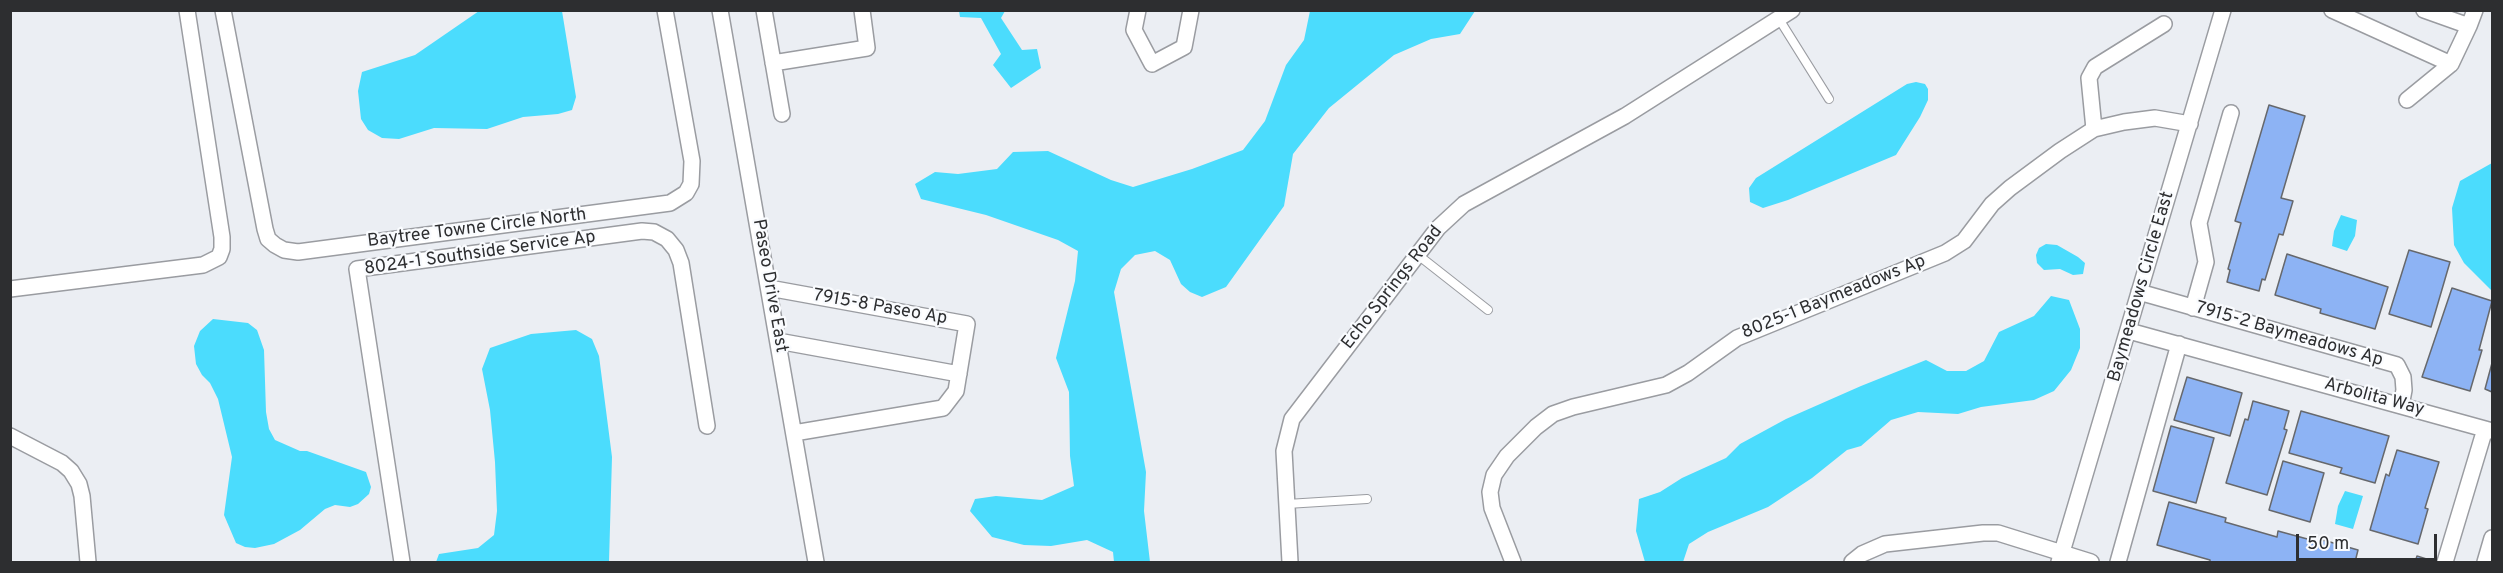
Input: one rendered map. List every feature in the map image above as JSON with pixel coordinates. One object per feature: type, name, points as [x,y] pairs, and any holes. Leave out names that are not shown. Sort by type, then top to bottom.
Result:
[{"type":"street","points":[[10,289],[203,265],[219,257],[222,237],[187,10]]},
{"type":"street","name":"Baytree Towne Circle North","points":[[223,10],[264,229],[268,239],[284,250],[298,252],[670,203],[686,193],[691,184],[692,161],[665,10]]},
{"type":"street","name":"Paseo Drive East","points":[[720,10],[816,562]]},
{"type":"street","points":[[764,10],[782,114]]},
{"type":"street","points":[[773,63],[867,48],[862,10]]},
{"type":"street","points":[[1138,10],[1134,30],[1152,64],[1184,47],[1191,10]]},
{"type":"street","name":"Baymeadows Circle East","points":[[2061,558],[2223,10]]},
{"type":"street","points":[[2332,10],[2451,64]]},
{"type":"street","points":[[2424,10],[2469,26]]},
{"type":"street","points":[[2407,100],[2451,64],[2475,10]]},
{"type":"street","name":"Echo Springs Road","points":[[1290,562],[1284,451],[1292,419],[1438,228],[1464,204],[1625,116],[1785,15]]},
{"type":"street","points":[[2094,129],[2089,78],[2095,67],[2164,24]]},
{"type":"street","points":[[2193,308],[2206,262],[2199,222],[2231,113]]},
{"type":"street","name":"8025-1 Baymeadows Ap","points":[[1513,562],[1497,525],[1490,492],[1494,475],[1507,456],[1553,414],[1573,407],[1666,385],[1688,373],[1737,338],[1945,253],[1964,241],[1992,204],[2001,196],[2060,151],[2094,129],[2155,118],[2190,124]]},
{"type":"street","name":"8024-1 Southside Service Ap","points":[[402,562],[357,269],[642,231],[654,232],[672,245],[681,263],[707,426]]},
{"type":"street","name":"7915-8 Paseo Ap","points":[[769,288],[967,324],[956,391],[943,408],[794,433]]},
{"type":"street","name":"7915-2 Baymeadows Ap","points":[[2139,292],[2397,365],[2403,377],[2404,390],[2401,406]]},
{"type":"street","name":"Arbolita Way","points":[[2129,331],[2489,430],[2445,562]]},
{"type":"street","points":[[778,341],[959,374]]},
{"type":"street","points":[[2118,562],[2180,344]]},
{"type":"street","points":[[10,436],[62,463],[75,478],[82,496],[88,562]]},
{"type":"street","points":[[1852,562],[1868,550],[1886,544],[1983,533],[1998,533],[2061,558],[2091,562]]},
{"type":"street","points":[[2485,562],[2493,538]]},
{"type":"lane","points":[[1785,15],[1829,99]]},
{"type":"lane","points":[[1418,255],[1488,310]]},
{"type":"lane","points":[[1287,504],[1367,499]]},
{"type":"water","points":[[479,11],[562,11],[576,97],[572,110],[558,114],[523,117],[487,129],[434,128],[399,139],[382,138],[368,130],[361,119],[358,91],[362,72],[415,55]]},
{"type":"water","points":[[959,11],[1005,11],[1001,18],[1022,50],[1037,49],[1041,68],[1011,88],[993,65],[1001,54],[981,18],[960,17]]},
{"type":"water","points":[[1310,11],[1475,11],[1460,34],[1431,39],[1394,55],[1329,108],[1293,154],[1284,206],[1226,287],[1202,297],[1190,292],[1181,284],[1170,260],[1155,251],[1135,255],[1121,269],[1114,292],[1146,472],[1144,511],[1150,562],[1114,562],[1113,552],[1087,540],[1051,546],[1024,545],[992,537],[970,511],[975,499],[996,496],[1042,500],[1074,486],[1070,456],[1069,392],[1056,358],[1075,281],[1078,251],[1058,240],[986,215],[921,199],[915,184],[935,172],[958,174],[997,169],[1013,152],[1048,151],[1111,180],[1133,187],[1243,150],[1265,121],[1286,65],[1304,40]]},
{"type":"water","points":[[1916,82],[1925,84],[1928,89],[1928,100],[1896,155],[1788,200],[1763,208],[1750,202],[1749,188],[1756,178],[1907,84]]},
{"type":"water","points":[[2492,163],[2492,291],[2464,263],[2454,245],[2452,208],[2460,181]]},
{"type":"water","points":[[2341,215],[2357,220],[2355,236],[2347,251],[2332,246],[2334,231]]},
{"type":"water","points":[[2046,244],[2057,245],[2078,257],[2085,263],[2083,274],[2073,275],[2060,269],[2044,270],[2037,263],[2036,255],[2039,248]]},
{"type":"water","points":[[2051,296],[2069,300],[2080,329],[2080,348],[2071,370],[2054,391],[2034,400],[1981,407],[1958,414],[1918,412],[1891,420],[1861,446],[1847,450],[1812,478],[1768,507],[1708,532],[1689,544],[1683,562],[1645,562],[1636,531],[1639,499],[1660,492],[1682,478],[1726,458],[1740,444],[1786,419],[1926,360],[1947,371],[1966,371],[1984,361],[1999,332],[2034,316]]},
{"type":"water","points":[[213,319],[248,323],[257,330],[264,350],[266,412],[269,429],[275,440],[300,451],[307,451],[366,472],[371,487],[369,494],[358,504],[350,507],[335,505],[325,509],[300,530],[274,544],[255,548],[236,543],[224,515],[232,457],[218,399],[196,364],[194,346],[200,331]]},
{"type":"water","points":[[576,330],[592,339],[599,356],[612,457],[609,562],[436,562],[439,554],[478,548],[494,535],[497,511],[495,462],[490,410],[482,369],[490,348],[531,334]]},
{"type":"water","points":[[2345,491],[2363,496],[2353,529],[2335,524],[2338,506]]},
{"type":"building","points":[[2269,105],[2305,116],[2281,198],[2293,201],[2283,235],[2279,234],[2265,280],[2262,279],[2259,291],[2227,282],[2230,270],[2228,269],[2241,223],[2235,221]]},
{"type":"building","points":[[2409,250],[2450,262],[2431,327],[2389,314]]},
{"type":"building","points":[[2287,254],[2388,287],[2375,329],[2320,313],[2321,309],[2275,295]]},
{"type":"building","points":[[2452,288],[2492,301],[2479,350],[2482,350],[2470,391],[2422,377]]},
{"type":"building","points":[[2492,363],[2492,392],[2485,389]]},
{"type":"building","points":[[2187,377],[2242,393],[2230,436],[2174,420]]},
{"type":"building","points":[[2253,401],[2289,411],[2284,429],[2287,430],[2267,495],[2226,483],[2245,419],[2248,420]]},
{"type":"building","points":[[2301,411],[2389,436],[2375,483],[2340,473],[2342,468],[2289,453]]},
{"type":"building","points":[[2171,426],[2214,438],[2196,503],[2153,491]]},
{"type":"building","points":[[2397,450],[2439,462],[2425,508],[2428,509],[2418,544],[2370,530],[2386,474],[2389,476]]},
{"type":"building","points":[[2283,461],[2324,473],[2310,522],[2269,510]]},
{"type":"building","points":[[2169,502],[2226,518],[2225,522],[2277,537],[2278,531],[2358,550],[2355,562],[2210,562],[2210,560],[2157,545]]},
{"type":"building","points":[[2417,556],[2436,562],[2415,562]]}]
